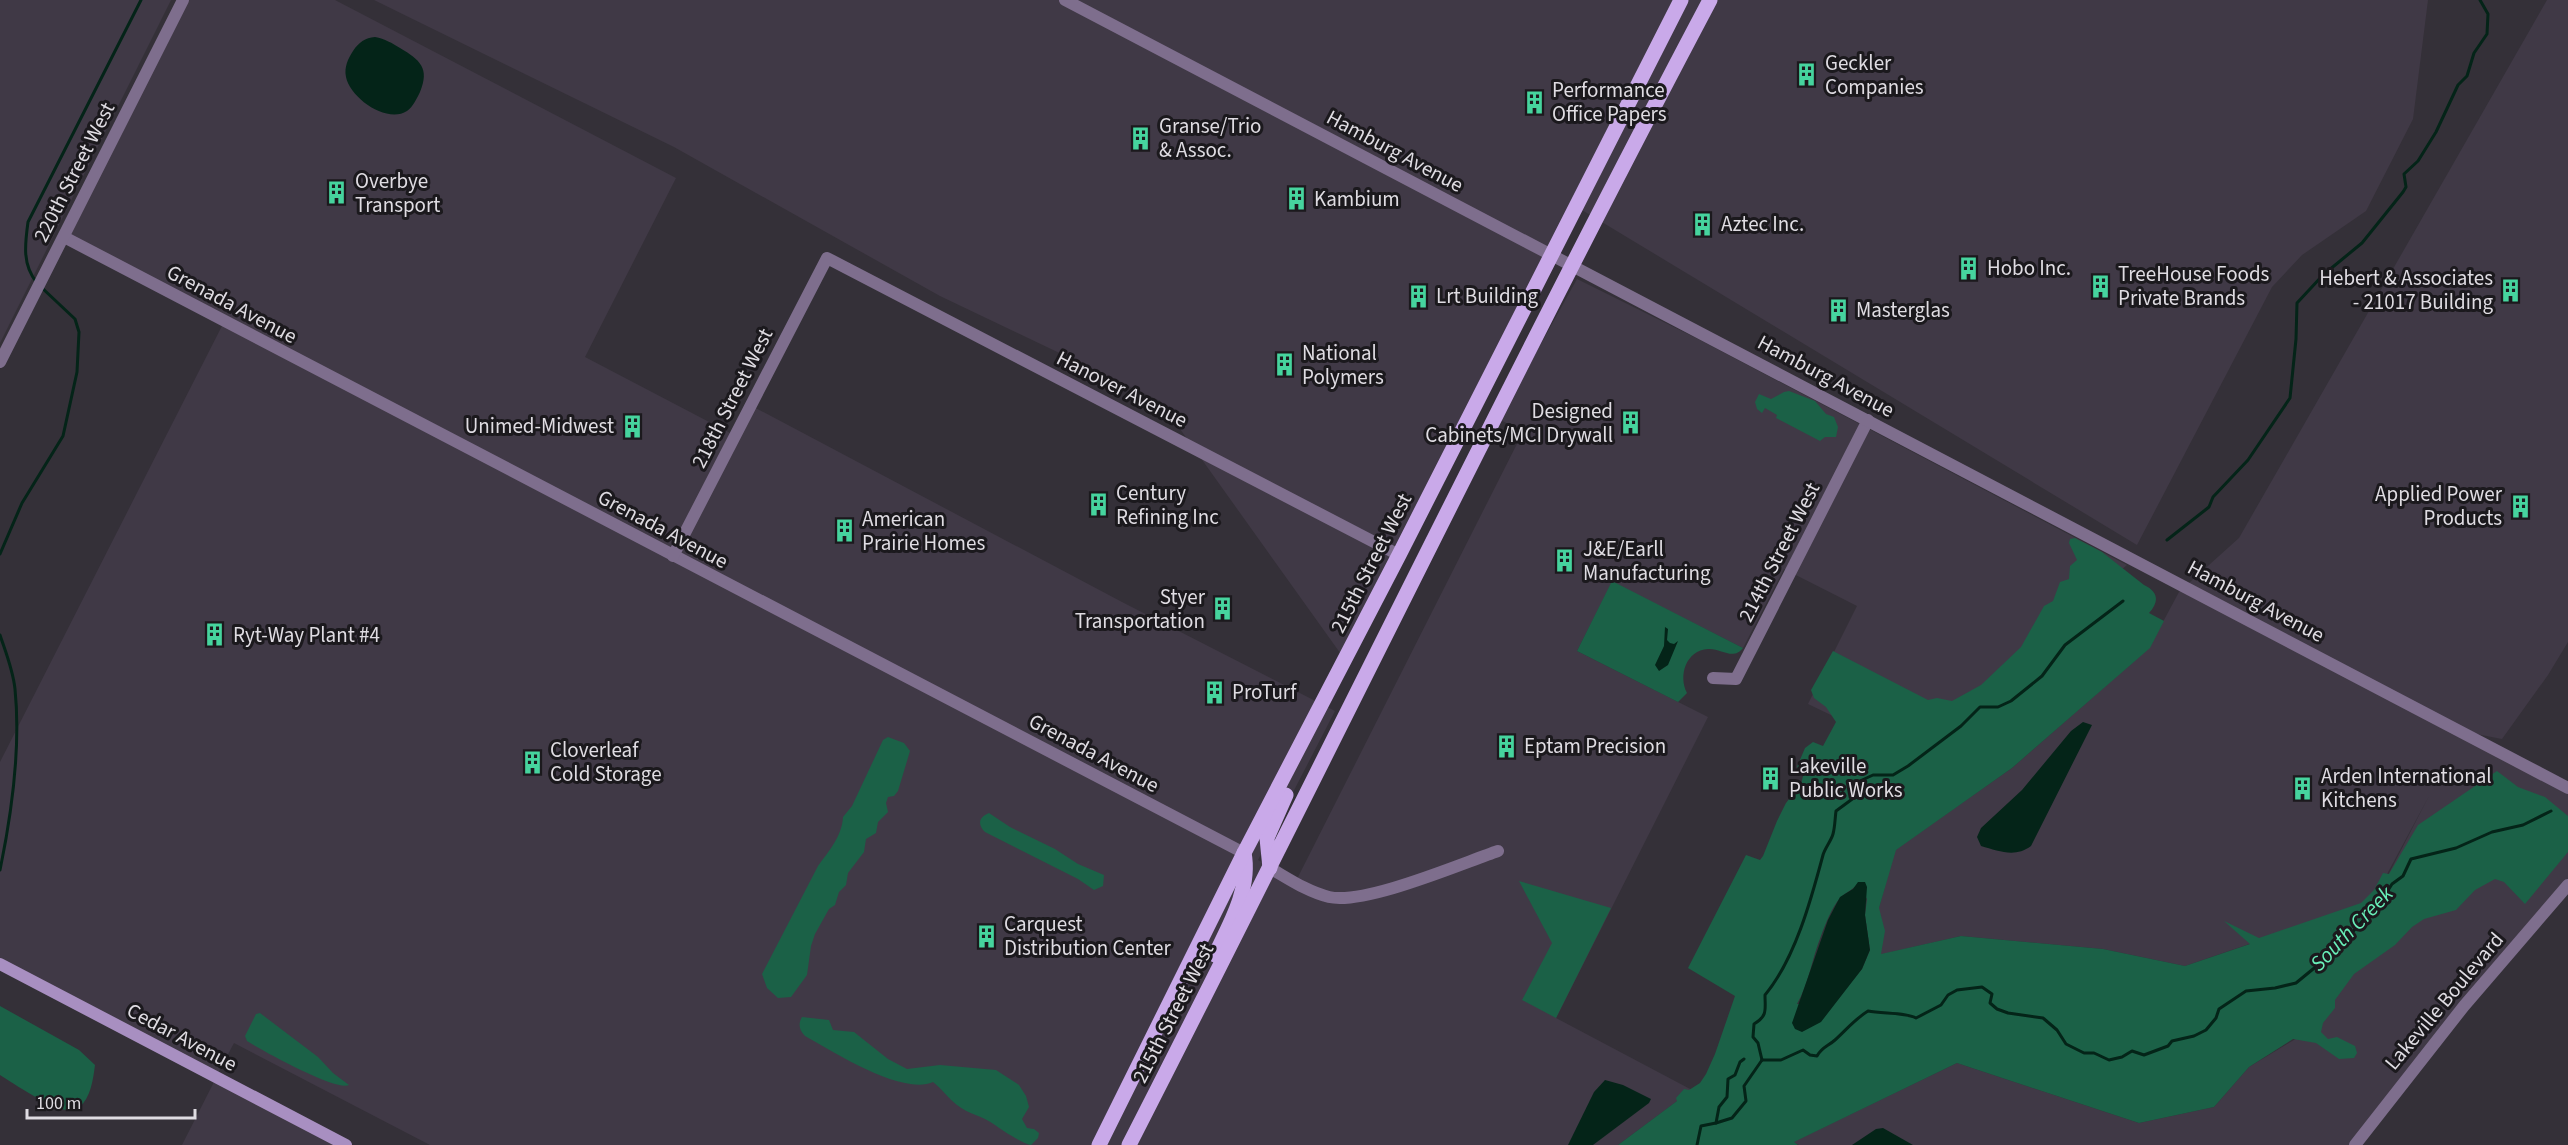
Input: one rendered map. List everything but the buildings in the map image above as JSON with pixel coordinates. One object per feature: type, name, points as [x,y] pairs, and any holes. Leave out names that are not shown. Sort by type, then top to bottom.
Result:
[{"type":"main road","name":"215th Street West","points":[[1100,1145],[1245,853],[1681,0]]},
{"type":"main road","name":"215th Street West","points":[[1129,1145],[1573,265],[1710,0]]},
{"type":"main road","points":[[1270,868],[1267,838],[1304,758],[1329,690]]},
{"type":"main road","points":[[1197,1011],[1201,984],[1244,887],[1247,873],[1245,853]]},
{"type":"main road","name":"Cedar Avenue","points":[[0,964],[346,1145]]},
{"type":"street","name":"220th Street West","points":[[0,362],[183,0]]},
{"type":"street","name":"Hamburg Avenue","points":[[1065,0],[2568,788]]},
{"type":"street","name":"Grenada Avenue","points":[[64,237],[1245,853]]},
{"type":"street","name":"218th Street West","points":[[673,556],[826,258]]},
{"type":"street","name":"Hanover Avenue","points":[[826,258],[1399,555]]},
{"type":"street","name":"214th Street West","points":[[1713,678],[1736,679],[1868,420]]},
{"type":"street","points":[[1270,868],[1316,892],[1330,897],[1350,898],[1397,886],[1498,851]]},
{"type":"street","name":"Lakeville Boulevard","points":[[2355,1145],[2464,1006],[2568,885]]},
{"type":"shaded area","points":[[0,0],[171,0],[0,343]]},
{"type":"shaded area","points":[[183,0],[335,0],[676,178],[585,357],[734,435],[750,405],[1122,602],[1335,711],[1258,860],[1296,881],[1523,432],[1499,419],[1577,279],[1700,340],[2127,565],[1908,752],[1808,704],[1857,606],[1784,569],[1743,648],[1612,582],[1577,651],[1708,717],[1556,1018],[1692,1090],[1618,1145],[430,1145],[234,1043],[216,1077],[345,1145],[182,1145],[216,1078],[0,965],[0,762],[224,322],[64,237]]},
{"type":"shaded area","points":[[374,0],[2428,0],[2413,119],[2366,211],[2302,255],[2272,287],[2137,545],[1572,204],[1343,657],[1160,401],[940,296],[674,147]]},
{"type":"shaded area","points":[[2547,0],[2568,0],[2568,642],[2548,675],[2502,739],[2466,732],[2568,787],[2568,885],[2355,1145],[1799,1145],[1793,1142],[1957,1063],[2139,1123],[2214,1107],[2249,1067],[2307,1032],[2429,796],[2372,902],[2185,966],[2103,949],[1961,936],[1865,958],[1895,850],[2012,768],[2149,648],[2179,592],[2239,538]]},
{"type":"shaded area","points":[[375,37],[388,41],[407,52],[418,61],[423,71],[423,84],[416,100],[407,111],[399,114],[390,114],[370,107],[354,93],[346,77],[347,63],[355,48],[365,39]]},
{"type":"shaded area","points":[[1665,627],[1668,629],[1667,640],[1674,644],[1678,641],[1668,665],[1659,671],[1655,665],[1664,646]]},
{"type":"shaded area","points":[[2083,722],[2092,725],[2031,846],[2013,853],[1981,846],[1977,837],[1981,828],[2022,790],[2071,731]]},
{"type":"shaded area","points":[[1858,882],[1865,882],[1867,887],[1865,915],[1870,950],[1862,969],[1821,1022],[1802,1032],[1795,1029],[1792,1023],[1828,920],[1840,897],[1853,889]]},
{"type":"shaded area","points":[[1605,1080],[1623,1085],[1651,1099],[1649,1103],[1593,1145],[1568,1145],[1594,1092]]},
{"type":"shaded area","points":[[1883,1128],[1913,1145],[1852,1145],[1876,1129]]},
{"type":"green space","points":[[1789,391],[1815,401],[1826,414],[1834,417],[1838,427],[1836,437],[1825,437],[1820,441],[1776,418],[1777,415],[1765,408],[1762,413],[1757,409],[1755,402],[1759,394],[1771,399]]},
{"type":"green space","points":[[2075,538],[2102,552],[2153,591],[2156,601],[2149,613],[2164,621],[2150,648],[2012,768],[1896,850],[1879,908],[1885,931],[1881,954],[1961,936],[2103,949],[2185,966],[2250,944],[2224,921],[2259,938],[2361,903],[2374,890],[2383,873],[2389,874],[2418,825],[2497,771],[2518,787],[2545,797],[2568,816],[2568,852],[2525,904],[2504,882],[2495,879],[2475,890],[2456,910],[2424,919],[2412,927],[2395,945],[2354,974],[2335,1000],[2335,1008],[2323,1023],[2321,1032],[2328,1039],[2337,1037],[2355,1046],[2357,1053],[2354,1058],[2339,1059],[2316,1043],[2293,1039],[2249,1067],[2214,1107],[2139,1123],[1957,1063],[1794,1142],[1798,1145],[1618,1145],[1677,1101],[1676,1098],[1684,1089],[1689,1090],[1700,1083],[1715,1054],[1735,996],[1688,968],[1746,855],[1760,860],[1763,856],[1786,803],[1801,784],[1804,772],[1797,767],[1805,748],[1813,742],[1823,746],[1836,722],[1826,707],[1814,698],[1811,690],[1833,651],[1928,700],[1937,698],[1952,701],[1981,685],[2021,647],[2044,606],[2053,601],[2060,582],[2069,579],[2070,566],[2077,560],[2069,543],[2070,539]],"holes":[[[1858,883],[1867,899],[1865,915],[1870,950],[1862,969],[1833,1005],[1797,1004],[1805,988],[1818,944],[1837,902]]]},
{"type":"green space","points":[[1612,581],[1743,648],[1735,654],[1708,649],[1694,654],[1689,659],[1684,672],[1684,686],[1687,693],[1678,702],[1577,651]]},
{"type":"green space","points":[[888,737],[904,743],[910,751],[898,791],[894,796],[888,797],[886,803],[888,812],[878,822],[876,833],[866,839],[864,852],[848,873],[846,885],[839,892],[835,905],[829,909],[815,934],[807,975],[791,997],[778,998],[767,988],[762,974],[818,866],[838,837],[843,817],[852,806],[883,740]]},
{"type":"green space","points":[[989,813],[1078,864],[1104,875],[1103,886],[1094,890],[1078,879],[985,832],[980,821]]},
{"type":"green space","points":[[1519,881],[1611,908],[1556,1018],[1522,1000],[1552,943]]},
{"type":"green space","points":[[0,1006],[79,1050],[95,1065],[89,1094],[79,1108],[63,1109],[52,1105],[0,1075]]},
{"type":"green space","points":[[260,1013],[318,1057],[333,1073],[349,1085],[315,1077],[247,1041],[245,1036],[256,1014]]},
{"type":"green space","points":[[802,1017],[829,1020],[833,1030],[854,1032],[888,1059],[907,1069],[940,1065],[996,1070],[1019,1085],[1026,1096],[1029,1107],[1022,1119],[1027,1128],[1039,1133],[1038,1138],[1031,1145],[1018,1139],[961,1108],[933,1082],[920,1085],[904,1083],[886,1078],[849,1061],[805,1036],[800,1027]]},
{"type":"waterway","points":[[37,283],[27,262],[28,222],[141,0]]},
{"type":"waterway","points":[[2167,540],[2209,507],[2213,497],[2248,460],[2290,398],[2297,303],[2323,275],[2362,243],[2403,192],[2406,187],[2404,174],[2418,161],[2436,132],[2458,85],[2467,76],[2474,53],[2487,34],[2488,14],[2480,0]]},
{"type":"waterway","points":[[0,554],[22,503],[63,436],[77,372],[79,332],[75,319],[41,287]]},
{"type":"waterway","points":[[1762,1060],[1758,1043],[1753,1037],[1754,1024],[1764,1015],[1765,995],[1785,964],[1801,928],[1823,855],[1833,834],[1836,811],[1855,797],[1860,781],[1873,775],[1893,775],[1961,726],[1980,707],[1998,707],[2011,701],[2042,676],[2065,645],[2123,601]]},
{"type":"waterway","points":[[0,635],[14,682],[17,711],[12,803],[0,870]]},
{"type":"waterway","name":"South Creek","points":[[1762,1060],[1781,1060],[1803,1050],[1810,1055],[1817,1056],[1868,1011],[1916,1018],[1941,1005],[1948,995],[1957,990],[1982,987],[1992,994],[1990,1003],[1997,1009],[2008,1013],[2043,1018],[2057,1030],[2066,1044],[2084,1053],[2094,1053],[2109,1060],[2122,1057],[2132,1051],[2144,1055],[2168,1046],[2172,1041],[2194,1036],[2206,1030],[2216,1018],[2219,1009],[2246,991],[2296,983],[2335,951],[2382,900],[2392,884],[2403,876],[2411,859],[2456,848],[2492,832],[2523,825],[2551,811]]},
{"type":"waterway","name":"South Creek","points":[[1697,1145],[1701,1126],[1716,1123],[1719,1107],[1727,1097],[1728,1079],[1735,1075],[1740,1062],[1744,1059]]},
{"type":"waterway","name":"South Creek","points":[[1716,1123],[1732,1118],[1746,1101],[1744,1086],[1762,1060]]},
{"type":"place","name":"Geckler Companies","points":[[1807,75]]},
{"type":"place","name":"Performance Office Papers","points":[[1534,102]]},
{"type":"place","name":"Granse/Trio & Assoc.","points":[[1141,138]]},
{"type":"place","name":"Overbye Transport","points":[[337,193]]},
{"type":"place","name":"Kambium","points":[[1296,199]]},
{"type":"place","name":"Aztec Inc.","points":[[1703,224]]},
{"type":"place","name":"Hobo Inc.","points":[[1969,268]]},
{"type":"place","name":"TreeHouse Foods Private Brands","points":[[2100,286]]},
{"type":"place","name":"Hebert & Associates - 21017 Building","points":[[2511,290]]},
{"type":"place","name":"Lrt Building","points":[[1418,296]]},
{"type":"place","name":"Masterglas","points":[[1838,310]]},
{"type":"place","name":"National Polymers","points":[[1284,365]]},
{"type":"place","name":"Designed Cabinets/MCI Drywall","points":[[1631,423]]},
{"type":"place","name":"Unimed-Midwest","points":[[632,426]]},
{"type":"place","name":"Century Refining Inc","points":[[1098,505]]},
{"type":"place","name":"Applied Power Products","points":[[2520,506]]},
{"type":"place","name":"American Prairie Homes","points":[[844,531]]},
{"type":"place","name":"J&E/Earll Manufacturing","points":[[1565,561]]},
{"type":"place","name":"Styer Transportation","points":[[1223,609]]},
{"type":"place","name":"Ryt-Way Plant #4","points":[[215,635]]},
{"type":"place","name":"ProTurf","points":[[1214,692]]},
{"type":"place","name":"Eptam Precision","points":[[1506,746]]},
{"type":"place","name":"Cloverleaf Cold Storage","points":[[532,762]]},
{"type":"place","name":"Lakeville Public Works","points":[[1771,778]]},
{"type":"place","name":"Arden International Kitchens","points":[[2303,788]]},
{"type":"place","name":"Carquest Distribution Center","points":[[986,936]]}]
